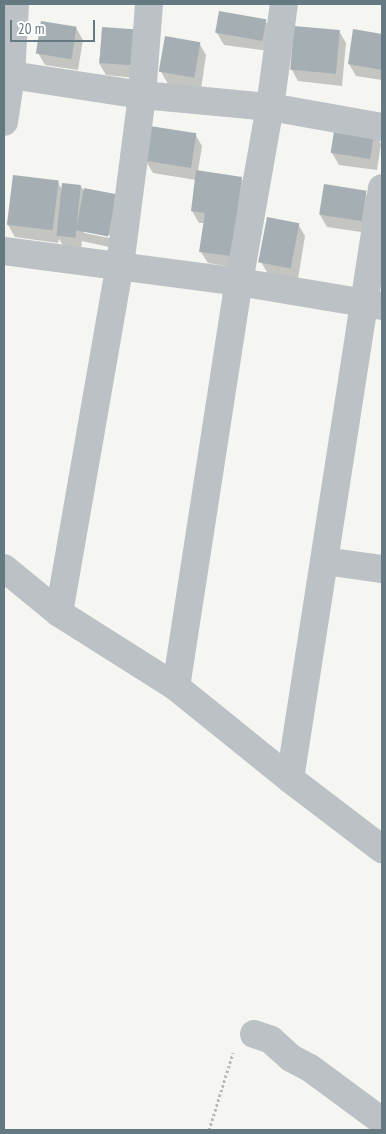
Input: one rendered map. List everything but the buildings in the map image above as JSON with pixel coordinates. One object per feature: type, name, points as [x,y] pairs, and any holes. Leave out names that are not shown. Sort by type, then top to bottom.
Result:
[{"type":"street","points":[[4,122],[12,76],[15,4]]},
{"type":"street","points":[[59,613],[120,266],[142,95],[149,4]]},
{"type":"street","points":[[176,687],[239,282],[270,108],[284,4]]},
{"type":"street","points":[[12,76],[142,95],[270,108],[382,127]]},
{"type":"street","points":[[290,779],[324,561],[373,305],[382,188]]},
{"type":"street","points":[[4,251],[239,282],[373,305]]},
{"type":"street","points":[[324,561],[382,569]]},
{"type":"street","points":[[4,568],[59,613],[176,687],[290,779],[382,849]]},
{"type":"street","points":[[254,1034],[271,1040],[291,1058],[310,1068],[382,1121]]},
{"type":"path","points":[[208,1130],[234,1049],[244,1036],[254,1034]]}]
